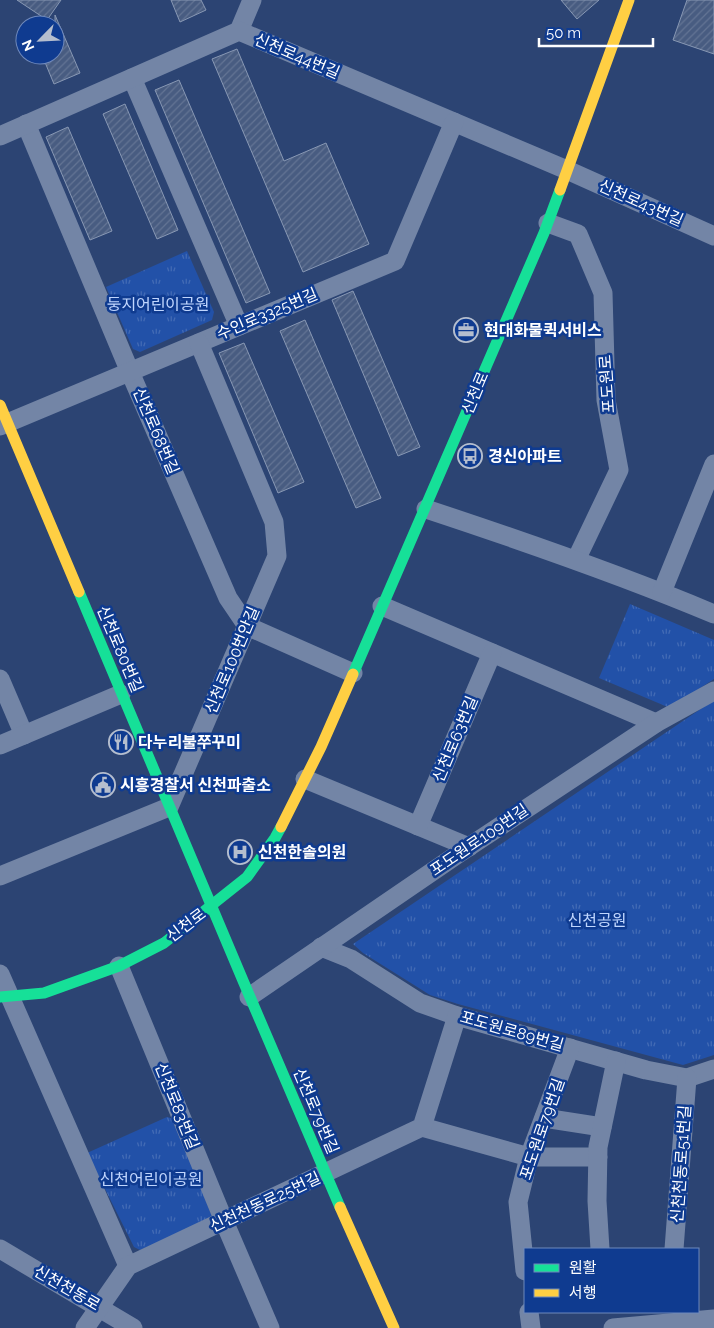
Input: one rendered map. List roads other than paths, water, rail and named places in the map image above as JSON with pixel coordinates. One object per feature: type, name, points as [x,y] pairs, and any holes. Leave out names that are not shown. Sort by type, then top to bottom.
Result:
[{"type":"street","points":[[239,32],[252,0]]},
{"type":"street","name":"신천로","points":[[5,997],[44,993],[119,966],[164,943],[247,877],[276,838],[353,674],[548,222],[628,0]]},
{"type":"street","name":"신천로44번길","points":[[0,136],[239,32],[567,170]]},
{"type":"street","points":[[132,78],[239,326]]},
{"type":"street","name":"수인로3325번길","points":[[4,424],[395,261],[454,122]]},
{"type":"street","name":"신천로68번길","points":[[26,124],[130,372],[228,598],[247,626]]},
{"type":"street","name":"신천로43번길","points":[[567,170],[714,236]]},
{"type":"street","name":"포도원로","points":[[548,222],[578,234],[603,294],[606,400],[619,470],[576,560]]},
{"type":"street","name":"신천로100번안길","points":[[169,806],[277,556],[274,522],[199,343]]},
{"type":"street","name":"신천로80번길","points":[[0,405],[4,424],[211,907]]},
{"type":"street","points":[[662,592],[714,464]]},
{"type":"street","points":[[426,508],[576,560],[662,592],[714,614]]},
{"type":"street","points":[[382,606],[656,723]]},
{"type":"street","points":[[247,626],[353,674]]},
{"type":"street","name":"신천로63번길","points":[[418,826],[492,653]]},
{"type":"street","points":[[0,679],[24,735]]},
{"type":"street","name":"포도원로109번길","points":[[249,997],[469,847],[656,723],[714,691]]},
{"type":"street","points":[[0,745],[121,694]]},
{"type":"street","points":[[305,779],[469,847]]},
{"type":"street","points":[[0,876],[169,806]]},
{"type":"street","name":"신천로79번길","points":[[211,907],[394,1328]]},
{"type":"street","name":"포도원로89번길","points":[[321,947],[351,958],[420,1003],[457,1016],[616,1061],[687,1078]]},
{"type":"street","name":"신천로83번길","points":[[119,966],[270,1328]]},
{"type":"street","points":[[0,974],[5,997],[128,1266]]},
{"type":"street","points":[[457,1016],[422,1127],[529,1157],[598,1157]]},
{"type":"street","name":"포도원로79번길","points":[[524,1261],[518,1202],[529,1157],[570,1048]]},
{"type":"street","points":[[600,1248],[597,1201],[598,1157],[602,1127],[616,1061]]},
{"type":"street","points":[[687,1078],[714,1069]]},
{"type":"street","name":"신천천동로51번길","points":[[674,1248],[687,1078]]},
{"type":"street","points":[[544,1118],[602,1127]]},
{"type":"street","name":"신천천동로25번길","points":[[91,1318],[128,1266],[422,1127]]},
{"type":"street","name":"신천천동로","points":[[0,1249],[91,1318],[133,1328]]},
{"type":"street","points":[[529,1313],[531,1328]]},
{"type":"street","points":[[612,1313],[614,1328],[669,1321],[714,1319]]},
{"type":"place","name":"현대화물퀵서비스","points":[[466,330]]},
{"type":"place","name":"경신아파트","points":[[470,456]]},
{"type":"place","name":"다누리불쭈꾸미","points":[[121,742]]},
{"type":"place","name":"시흥경찰서 신천파출소","points":[[103,785]]},
{"type":"place","name":"신천한솔의원","points":[[240,852]]},
{"type":"park label","name":"둥지어린이공원","points":[[158,304]]},
{"type":"park label","name":"신천공원","points":[[597,920]]},
{"type":"park label","name":"신천어린이공원","points":[[151,1179]]}]
